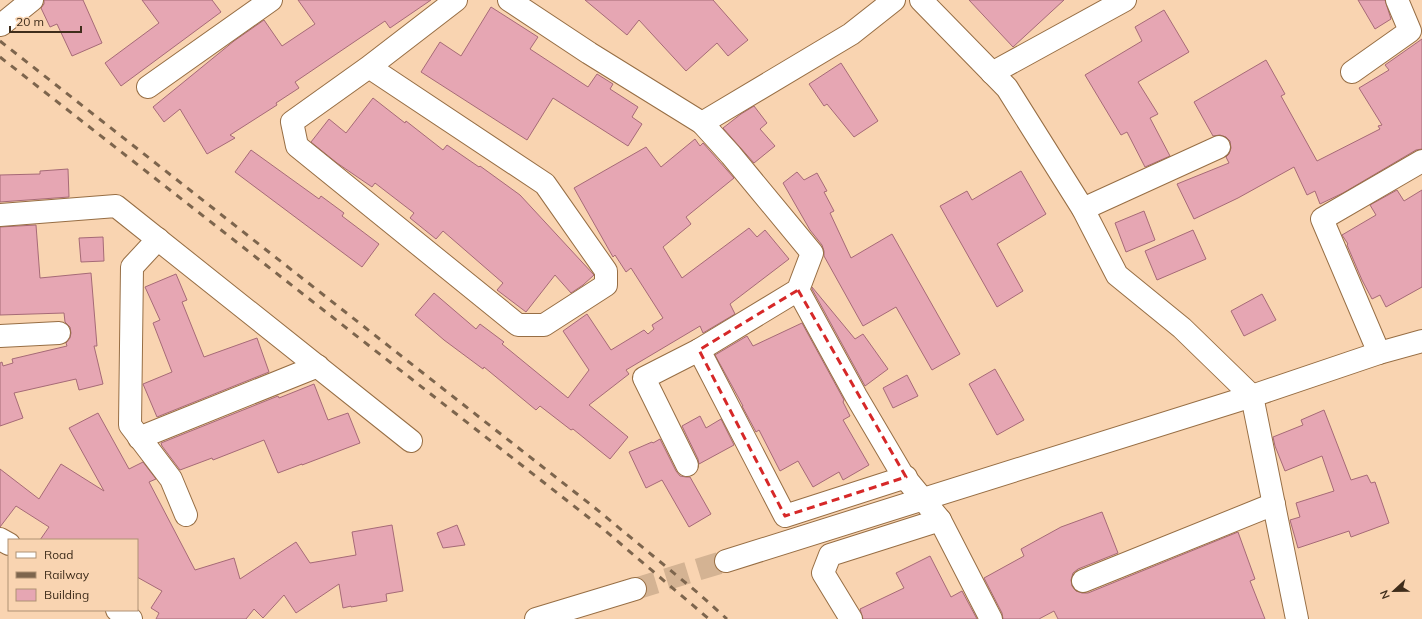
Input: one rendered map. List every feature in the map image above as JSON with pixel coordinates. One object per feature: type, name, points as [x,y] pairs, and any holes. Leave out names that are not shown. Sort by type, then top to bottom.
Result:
[{"type":"street","points":[[1,25],[32,0]]},
{"type":"street","points":[[148,87],[271,0]]},
{"type":"street","points":[[369,67],[545,184],[606,271],[606,285],[544,325],[518,325],[297,146],[292,122],[369,67],[456,0]]},
{"type":"street","points":[[509,0],[589,53],[702,123],[731,155],[812,253],[798,290],[699,350],[644,378],[687,465]]},
{"type":"street","points":[[702,123],[850,34],[894,0]]},
{"type":"street","points":[[921,0],[1007,88],[1083,209],[1117,275],[1182,328],[1252,396],[1297,619]]},
{"type":"street","points":[[992,73],[1126,0]]},
{"type":"street","points":[[1352,72],[1410,31],[1397,0]]},
{"type":"street","points":[[1083,209],[1219,147]]},
{"type":"street","points":[[1379,353],[1322,220],[1422,161]]},
{"type":"street","points":[[0,215],[116,206],[411,441]]},
{"type":"street","points":[[158,239],[132,267],[130,425],[171,479],[186,515]]},
{"type":"street","points":[[798,290],[856,396],[902,474],[940,520],[991,619]]},
{"type":"street","points":[[0,336],[59,333]]},
{"type":"street","points":[[726,561],[1252,396],[1379,353],[1422,341]]},
{"type":"street","points":[[699,350],[785,516],[906,477]]},
{"type":"street","points":[[139,438],[318,366]]},
{"type":"street","points":[[1083,581],[1274,504]]},
{"type":"street","points":[[851,619],[824,573],[830,555],[940,520]]},
{"type":"street","points":[[536,619],[635,589]]},
{"type":"street","points":[[119,611],[131,619]]},
{"type":"highlighted area","points":[[798,290],[906,477],[785,516],[699,350]]},
{"type":"building","points":[[44,0],[83,0],[102,43],[72,56],[57,24],[50,27],[41,8],[44,4]]},
{"type":"building","points":[[142,0],[212,0],[221,12],[121,86],[105,63],[159,23]]},
{"type":"building","points":[[298,0],[431,0],[390,28],[385,21],[295,82],[299,88],[276,103],[277,105],[230,135],[235,138],[207,154],[180,109],[164,122],[153,107],[234,41],[264,20],[282,46],[315,24]]},
{"type":"building","points":[[585,0],[713,0],[748,40],[728,56],[717,43],[686,71],[639,20],[627,35]]},
{"type":"building","points":[[969,0],[1064,0],[1013,47]]},
{"type":"building","points":[[1358,0],[1385,0],[1391,19],[1375,29]]},
{"type":"building","points":[[491,7],[538,37],[530,49],[588,87],[597,74],[613,84],[610,89],[638,107],[632,117],[642,124],[628,146],[553,98],[527,140],[421,72],[440,42],[461,56]]},
{"type":"building","points":[[1164,10],[1189,52],[1138,82],[1158,114],[1150,118],[1170,156],[1145,167],[1127,132],[1121,135],[1085,75],[1142,41],[1135,27]]},
{"type":"building","points":[[1422,39],[1422,149],[1416,150],[1343,193],[1320,204],[1315,191],[1307,195],[1294,167],[1238,198],[1194,219],[1177,184],[1229,163],[1226,157],[1231,148],[1230,141],[1226,137],[1220,135],[1213,136],[1194,102],[1266,60],[1285,94],[1281,96],[1317,161],[1380,129],[1378,126],[1382,125],[1359,88],[1389,70],[1385,65]]},
{"type":"building","points":[[841,63],[878,121],[854,137],[827,104],[824,106],[809,84]]},
{"type":"building","points":[[373,98],[405,123],[406,121],[443,150],[447,145],[479,167],[480,166],[520,195],[594,275],[571,293],[555,275],[526,312],[497,290],[503,283],[443,231],[436,239],[410,218],[414,213],[375,183],[372,187],[337,163],[311,142],[329,119],[346,133]]},
{"type":"building","points":[[754,106],[767,123],[760,129],[775,146],[754,163],[723,128]]},
{"type":"building","points":[[695,139],[700,146],[703,143],[734,178],[686,217],[691,224],[663,247],[682,278],[749,228],[757,237],[765,230],[789,259],[730,304],[735,314],[703,333],[700,326],[626,370],[629,374],[589,405],[628,437],[610,459],[573,429],[571,430],[540,406],[536,410],[484,367],[483,369],[444,340],[415,315],[434,293],[476,329],[480,324],[504,342],[502,344],[568,398],[589,370],[563,331],[587,314],[611,350],[644,330],[648,334],[654,329],[652,325],[663,318],[631,268],[626,272],[615,255],[613,257],[574,188],[646,147],[661,167]]},
{"type":"building","points":[[251,150],[319,199],[321,196],[344,213],[342,216],[379,244],[362,267],[235,172]]},
{"type":"building","points":[[68,169],[69,197],[0,202],[0,175],[40,174],[40,171]]},
{"type":"building","points":[[1021,171],[1046,214],[997,244],[1023,291],[997,307],[940,206],[967,191],[972,200]]},
{"type":"building","points":[[797,172],[804,180],[817,173],[827,191],[824,192],[834,211],[830,213],[851,258],[892,234],[960,354],[932,370],[896,307],[863,326],[824,256],[822,245],[810,230],[783,183]]},
{"type":"building","points":[[1397,190],[1404,201],[1422,190],[1422,287],[1386,307],[1380,295],[1372,299],[1362,280],[1347,245],[1348,244],[1342,235],[1376,215],[1370,205]]},
{"type":"building","points":[[1144,211],[1155,240],[1126,252],[1115,223]]},
{"type":"building","points":[[36,225],[40,278],[91,273],[97,346],[94,346],[103,384],[79,390],[76,379],[14,393],[23,418],[0,426],[0,363],[2,362],[3,366],[13,363],[12,359],[67,346],[66,343],[70,338],[71,333],[70,327],[65,322],[64,313],[0,315],[0,227]]},
{"type":"building","points":[[1193,230],[1206,259],[1157,280],[1145,251]]},
{"type":"building","points":[[103,237],[104,261],[81,262],[79,238]]},
{"type":"building","points":[[176,274],[187,300],[182,302],[204,357],[257,338],[269,372],[157,417],[143,384],[172,372],[153,323],[160,320],[145,287]]},
{"type":"building","points":[[812,287],[855,339],[863,334],[888,369],[865,386],[812,289]]},
{"type":"building","points":[[1262,294],[1276,320],[1244,336],[1231,311]]},
{"type":"building","points":[[802,323],[844,400],[843,402],[850,416],[843,420],[869,465],[843,480],[839,472],[813,487],[798,461],[780,471],[759,430],[756,432],[715,355],[747,336],[753,346]]},
{"type":"building","points":[[995,369],[1024,420],[997,435],[969,384]]},
{"type":"building","points":[[907,375],[918,396],[893,408],[883,388]]},
{"type":"building","points":[[314,384],[328,420],[348,413],[360,443],[278,473],[264,440],[213,460],[212,458],[180,470],[162,446],[161,443],[278,396],[279,398]]},
{"type":"building","points":[[1324,410],[1351,480],[1367,475],[1371,483],[1375,482],[1389,523],[1351,537],[1349,531],[1298,548],[1290,520],[1300,517],[1296,503],[1334,491],[1322,456],[1285,471],[1273,437],[1303,425],[1301,420]]},
{"type":"building","points":[[98,413],[129,469],[143,462],[156,479],[149,482],[195,570],[234,558],[240,579],[296,542],[310,563],[356,555],[352,532],[392,525],[403,591],[386,594],[387,601],[343,608],[339,584],[296,613],[284,595],[263,618],[254,609],[246,619],[156,619],[159,613],[151,608],[162,591],[138,578],[138,539],[41,539],[49,527],[16,506],[0,527],[0,469],[39,499],[61,464],[104,491],[69,428]]},
{"type":"building","points":[[700,416],[706,428],[721,419],[734,445],[699,464],[682,426]]},
{"type":"building","points":[[660,439],[676,471],[680,476],[690,477],[711,514],[689,527],[662,480],[646,488],[629,452]]},
{"type":"building","points":[[1102,512],[1118,553],[1078,569],[1073,573],[1071,580],[1072,586],[1076,591],[1088,593],[1238,532],[1255,579],[1250,581],[1265,619],[1058,619],[1054,611],[1039,619],[1003,619],[1002,613],[984,578],[1024,556],[1021,549],[1061,527]]},
{"type":"building","points":[[457,525],[465,545],[443,548],[437,533]]},
{"type":"building","points":[[930,556],[951,597],[962,591],[977,619],[863,619],[860,609],[904,588],[896,573]]},
{"type":"tunnel","points":[[635,589],[726,561]]},
{"type":"railway","points":[[0,41],[595,508],[698,593],[727,619]]},
{"type":"railway","points":[[0,57],[602,528],[709,619]]}]
